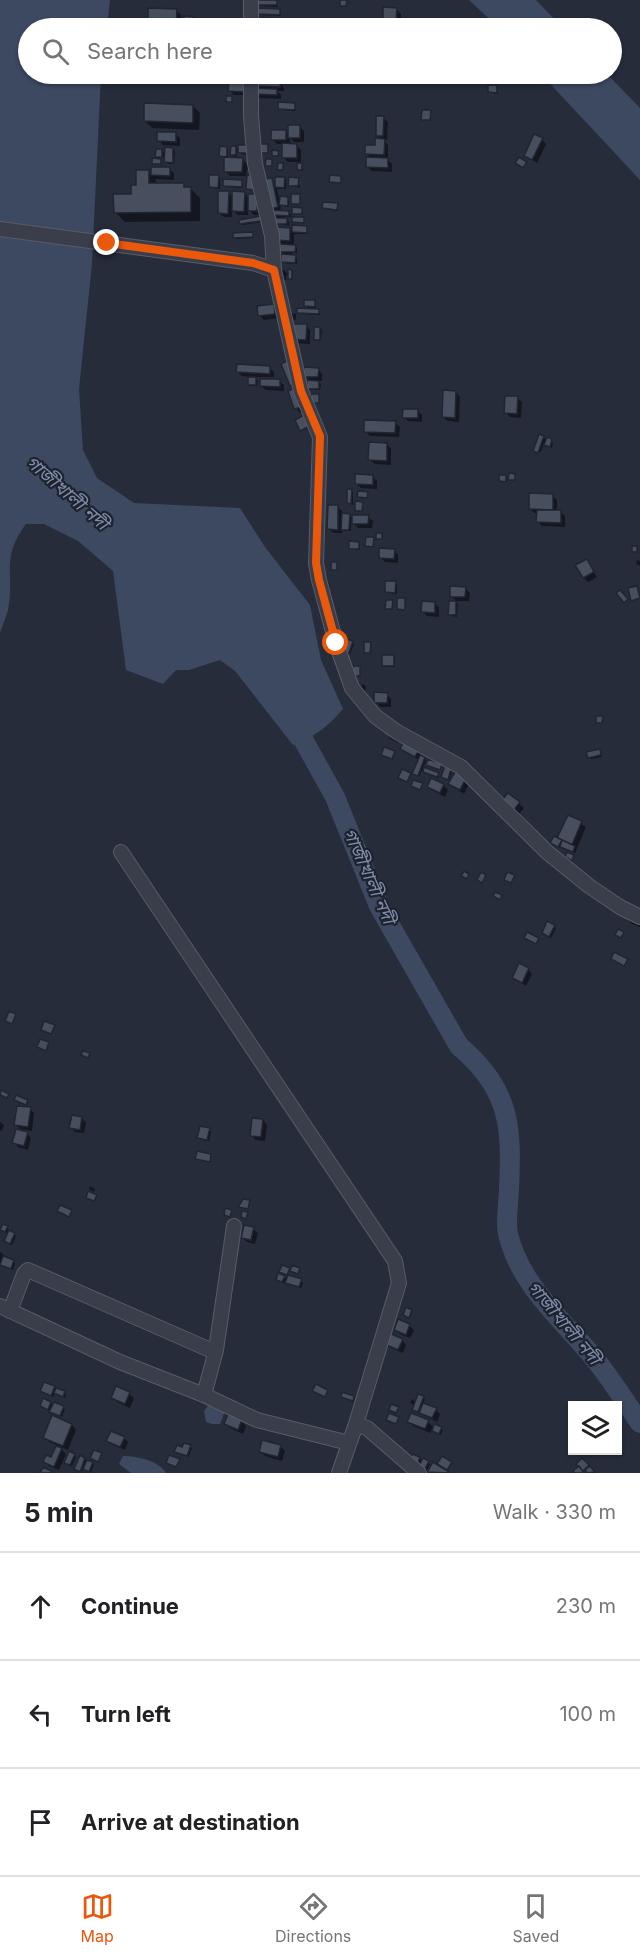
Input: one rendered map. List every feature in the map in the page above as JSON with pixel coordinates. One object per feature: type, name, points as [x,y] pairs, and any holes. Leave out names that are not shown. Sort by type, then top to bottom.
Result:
[{"type":"street","points":[[251,0],[251,18]]},
{"type":"street","points":[[251,84],[255,164],[272,236],[274,270],[301,391],[320,436],[316,563],[333,632],[352,688],[375,716],[397,732],[461,767],[547,852],[620,907],[640,917]]},
{"type":"street","points":[[0,229],[253,263],[274,270]]},
{"type":"street","points":[[121,852],[395,1261],[399,1283],[339,1473]]},
{"type":"street","points":[[204,1395],[219,1339],[234,1226]]},
{"type":"street","points":[[216,1350],[208,1349],[28,1270],[5,1308],[120,1362],[204,1395],[257,1420],[350,1443]]},
{"type":"street","points":[[355,1427],[367,1428],[419,1473]]},
{"type":"water","points":[[0,0],[110,0],[108,18],[18,18],[18,84],[101,84],[92,264],[79,389],[83,450],[97,478],[134,503],[240,508],[265,547],[310,605],[321,660],[343,709],[321,730],[293,745],[235,671],[220,660],[189,670],[176,670],[163,684],[126,670],[113,571],[78,541],[44,524],[26,524],[13,547],[10,597],[0,633]]},
{"type":"water","points":[[469,0],[536,0],[553,18],[488,18]]},
{"type":"water","points":[[550,84],[617,84],[640,108],[640,180]]},
{"type":"water","points":[[210,1403],[225,1411],[220,1424],[206,1422],[204,1411]]},
{"type":"water","points":[[123,1456],[147,1460],[158,1465],[166,1473],[131,1473],[119,1464]]},
{"type":"building","points":[[257,0],[277,0],[277,5],[257,5]]},
{"type":"building","points":[[340,0],[347,0],[346,6],[340,6]]},
{"type":"building","points":[[383,7],[397,8],[396,18],[383,18]]},
{"type":"building","points":[[148,8],[177,9],[176,18],[148,18]]},
{"type":"building","points":[[258,8],[280,9],[280,15],[258,14]]},
{"type":"building","points":[[229,84],[245,84],[244,92],[228,91]]},
{"type":"building","points":[[256,84],[281,84],[280,87],[256,86]]},
{"type":"building","points":[[488,85],[497,85],[497,93],[488,92]]},
{"type":"building","points":[[254,88],[277,89],[277,95],[254,94]]},
{"type":"building","points":[[226,96],[232,96],[232,102],[226,102]]},
{"type":"building","points":[[278,102],[295,103],[295,110],[278,109]]},
{"type":"building","points":[[144,103],[193,105],[193,123],[144,121]]},
{"type":"building","points":[[422,110],[431,110],[430,120],[421,120]]},
{"type":"building","points":[[376,116],[384,116],[383,136],[376,136]]},
{"type":"building","points":[[288,125],[300,125],[300,138],[288,138]]},
{"type":"building","points":[[271,130],[286,130],[286,140],[271,140]]},
{"type":"building","points":[[157,132],[176,132],[176,142],[157,141]]},
{"type":"building","points":[[534,134],[543,138],[532,160],[524,156]]},
{"type":"building","points":[[375,138],[385,139],[384,155],[365,154],[365,145],[375,145]]},
{"type":"building","points":[[282,143],[297,144],[297,158],[282,158]]},
{"type":"building","points":[[260,144],[268,144],[268,153],[259,153]]},
{"type":"building","points":[[238,145],[249,145],[249,153],[238,153]]},
{"type":"building","points":[[220,146],[227,147],[227,157],[219,156]]},
{"type":"building","points":[[231,146],[236,146],[236,155],[230,155]]},
{"type":"building","points":[[165,147],[173,148],[173,163],[164,162]]},
{"type":"building","points":[[156,149],[162,149],[162,157],[155,157]]},
{"type":"building","points":[[272,150],[279,151],[278,156],[272,156]]},
{"type":"building","points":[[224,157],[243,158],[242,172],[224,172]]},
{"type":"building","points":[[366,157],[388,158],[388,168],[366,167]]},
{"type":"building","points":[[519,157],[527,162],[523,168],[515,163]]},
{"type":"building","points":[[152,158],[161,159],[161,164],[152,164]]},
{"type":"building","points":[[266,159],[272,159],[272,166],[265,166]]},
{"type":"building","points":[[278,163],[283,163],[283,170],[277,170]]},
{"type":"building","points":[[297,163],[302,163],[302,170],[297,170]]},
{"type":"building","points":[[151,167],[170,167],[170,176],[151,175]]},
{"type":"building","points":[[136,170],[149,170],[149,183],[184,183],[184,187],[191,187],[191,212],[114,213],[113,194],[131,194],[131,185],[136,185]]},
{"type":"building","points":[[209,175],[219,175],[218,188],[209,187]]},
{"type":"building","points":[[247,175],[255,176],[255,190],[246,189]]},
{"type":"building","points":[[330,175],[341,176],[341,183],[329,182]]},
{"type":"building","points":[[275,177],[285,177],[284,188],[275,187]]},
{"type":"building","points":[[289,177],[299,178],[298,186],[288,186]]},
{"type":"building","points":[[272,178],[278,207],[270,209],[264,179]]},
{"type":"building","points":[[223,179],[242,180],[242,187],[223,186]]},
{"type":"building","points":[[218,191],[229,191],[228,214],[218,213]]},
{"type":"building","points":[[232,191],[245,192],[244,212],[232,211]]},
{"type":"building","points":[[248,194],[258,194],[257,211],[248,211]]},
{"type":"building","points":[[291,194],[300,194],[300,204],[291,204]]},
{"type":"building","points":[[280,196],[288,197],[288,206],[279,205]]},
{"type":"building","points":[[323,202],[338,203],[337,210],[322,208]]},
{"type":"building","points":[[292,207],[302,208],[302,214],[292,214]]},
{"type":"building","points":[[272,210],[289,211],[289,216],[272,215]]},
{"type":"building","points":[[261,216],[261,221],[239,224],[239,220]]},
{"type":"building","points":[[292,217],[304,217],[304,223],[292,222]]},
{"type":"building","points":[[275,218],[287,218],[287,224],[275,224]]},
{"type":"building","points":[[292,225],[307,226],[307,233],[292,232]]},
{"type":"building","points":[[276,227],[290,228],[290,241],[276,240]]},
{"type":"building","points":[[253,232],[253,237],[233,238],[233,233]]},
{"type":"building","points":[[280,244],[296,245],[295,252],[279,252]]},
{"type":"building","points":[[281,254],[296,255],[295,263],[281,262]]},
{"type":"building","points":[[288,269],[292,270],[292,279],[288,279]]},
{"type":"building","points":[[304,300],[315,300],[315,307],[304,306]]},
{"type":"building","points":[[274,304],[275,314],[258,316],[257,306]]},
{"type":"building","points":[[297,308],[319,309],[319,314],[297,313]]},
{"type":"building","points":[[288,324],[307,324],[306,340],[288,339]]},
{"type":"building","points":[[314,327],[320,327],[320,340],[314,340]]},
{"type":"building","points":[[287,361],[296,383],[290,386],[281,364]]},
{"type":"building","points":[[237,364],[270,366],[270,374],[236,372]]},
{"type":"building","points":[[304,367],[319,368],[318,377],[303,377]]},
{"type":"building","points":[[248,377],[256,377],[256,385],[248,385]]},
{"type":"building","points":[[260,379],[280,379],[280,387],[260,386]]},
{"type":"building","points":[[307,380],[319,381],[319,389],[307,389]]},
{"type":"building","points":[[295,388],[302,407],[294,409],[288,391]]},
{"type":"building","points":[[443,390],[456,391],[455,418],[442,417]]},
{"type":"building","points":[[311,394],[319,394],[319,403],[311,403]]},
{"type":"building","points":[[505,396],[518,396],[517,414],[504,413]]},
{"type":"building","points":[[403,409],[418,409],[418,418],[402,418]]},
{"type":"building","points":[[304,415],[310,426],[300,431],[295,420]]},
{"type":"building","points":[[364,420],[396,421],[395,433],[364,432]]},
{"type":"building","points":[[539,434],[544,436],[538,453],[533,451]]},
{"type":"building","points":[[547,437],[552,439],[550,447],[544,445]]},
{"type":"building","points":[[369,442],[387,443],[387,461],[368,460]]},
{"type":"building","points":[[509,473],[515,474],[515,480],[508,480]]},
{"type":"building","points":[[355,474],[373,475],[373,485],[355,484]]},
{"type":"building","points":[[499,475],[506,475],[506,482],[499,481]]},
{"type":"building","points":[[347,489],[352,489],[351,504],[347,503]]},
{"type":"building","points":[[358,491],[368,492],[367,498],[357,497]]},
{"type":"building","points":[[529,493],[553,494],[553,510],[529,509]]},
{"type":"building","points":[[355,501],[363,502],[362,511],[355,511]]},
{"type":"building","points":[[328,505],[338,505],[338,530],[327,529]]},
{"type":"building","points":[[537,510],[561,510],[561,523],[536,522]]},
{"type":"building","points":[[342,513],[350,514],[349,530],[341,530]]},
{"type":"building","points":[[352,515],[369,515],[368,524],[352,524]]},
{"type":"building","points":[[376,533],[382,533],[382,539],[376,539]]},
{"type":"building","points":[[366,537],[374,537],[373,547],[365,546]]},
{"type":"building","points":[[349,541],[359,542],[359,549],[349,549]]},
{"type":"building","points":[[632,546],[637,546],[637,552],[632,552]]},
{"type":"building","points":[[379,548],[395,549],[394,559],[379,558]]},
{"type":"building","points":[[587,559],[594,572],[583,578],[575,565]]},
{"type":"building","points":[[331,562],[337,562],[337,570],[331,570]]},
{"type":"building","points":[[385,581],[396,581],[395,593],[385,592]]},
{"type":"building","points":[[450,586],[466,587],[465,597],[450,597]]},
{"type":"building","points":[[637,586],[640,598],[631,601],[628,588]]},
{"type":"building","points":[[620,590],[628,599],[624,603],[616,593]]},
{"type":"building","points":[[397,598],[405,598],[405,610],[397,609]]},
{"type":"building","points":[[386,600],[393,600],[392,609],[385,609]]},
{"type":"building","points":[[422,601],[435,602],[435,613],[421,612]]},
{"type":"building","points":[[449,601],[456,601],[456,615],[448,615]]},
{"type":"building","points":[[347,639],[353,641],[349,653],[343,651]]},
{"type":"building","points":[[364,642],[371,642],[370,653],[364,653]]},
{"type":"building","points":[[382,655],[394,655],[394,666],[382,666]]},
{"type":"building","points":[[353,666],[360,666],[360,676],[353,676]]},
{"type":"building","points":[[374,692],[388,693],[387,703],[374,703]]},
{"type":"building","points":[[596,716],[603,716],[602,723],[596,723]]},
{"type":"building","points":[[406,737],[421,746],[415,757],[400,749]]},
{"type":"building","points":[[384,747],[395,751],[392,759],[381,755]]},
{"type":"building","points":[[600,749],[601,755],[588,758],[586,752]]},
{"type":"building","points":[[420,755],[425,757],[418,776],[412,774]]},
{"type":"building","points":[[428,759],[442,764],[440,770],[426,765]]},
{"type":"building","points":[[446,763],[452,765],[448,780],[441,777]]},
{"type":"building","points":[[424,767],[439,773],[437,777],[423,772]]},
{"type":"building","points":[[402,769],[411,773],[407,782],[398,778]]},
{"type":"building","points":[[455,772],[466,778],[460,790],[448,784]]},
{"type":"building","points":[[431,778],[444,784],[440,793],[427,787]]},
{"type":"building","points":[[413,780],[423,783],[420,790],[411,786]]},
{"type":"building","points":[[508,793],[520,802],[514,810],[501,801]]},
{"type":"building","points":[[568,815],[582,821],[572,845],[557,838]]},
{"type":"building","points":[[554,836],[562,840],[558,847],[550,843]]},
{"type":"building","points":[[562,840],[575,846],[573,852],[560,847]]},
{"type":"building","points":[[567,852],[574,855],[572,861],[565,857]]},
{"type":"building","points":[[464,871],[469,874],[467,879],[461,876]]},
{"type":"building","points":[[481,872],[486,875],[482,883],[477,880]]},
{"type":"building","points":[[507,872],[515,875],[511,883],[504,880]]},
{"type":"building","points":[[495,892],[502,895],[500,900],[493,896]]},
{"type":"building","points":[[547,921],[555,925],[549,937],[542,933]]},
{"type":"building","points":[[618,929],[624,932],[621,938],[615,935]]},
{"type":"building","points":[[527,932],[539,938],[536,944],[524,938]]},
{"type":"building","points":[[614,952],[628,959],[624,966],[611,959]]},
{"type":"building","points":[[519,963],[529,968],[522,983],[512,978]]},
{"type":"building","points":[[9,1011],[16,1014],[12,1024],[5,1021]]},
{"type":"building","points":[[44,1021],[55,1025],[51,1034],[41,1030]]},
{"type":"building","points":[[40,1039],[49,1042],[46,1051],[37,1047]]},
{"type":"building","points":[[83,1051],[90,1053],[88,1058],[81,1055]]},
{"type":"building","points":[[1,1090],[9,1094],[7,1098],[0,1095]]},
{"type":"building","points":[[16,1095],[28,1100],[26,1105],[14,1100]]},
{"type":"building","points":[[17,1106],[31,1107],[28,1127],[14,1125]]},
{"type":"building","points":[[72,1115],[82,1117],[80,1130],[69,1128]]},
{"type":"building","points":[[252,1118],[263,1119],[261,1137],[250,1136]]},
{"type":"building","points":[[200,1126],[210,1128],[207,1140],[197,1138]]},
{"type":"building","points":[[16,1129],[28,1132],[24,1146],[12,1143]]},
{"type":"building","points":[[197,1151],[211,1154],[210,1162],[195,1159]]},
{"type":"building","points":[[88,1191],[97,1195],[94,1201],[86,1198]]},
{"type":"building","points":[[243,1199],[250,1200],[248,1209],[238,1207]]},
{"type":"building","points":[[60,1205],[72,1210],[69,1217],[57,1211]]},
{"type":"building","points":[[225,1208],[232,1210],[230,1217],[224,1215]]},
{"type":"building","points":[[242,1211],[248,1212],[246,1219],[241,1217]]},
{"type":"building","points":[[3,1224],[8,1226],[5,1232],[0,1230]]},
{"type":"building","points":[[244,1225],[254,1227],[251,1240],[241,1238]]},
{"type":"building","points":[[9,1230],[15,1233],[10,1244],[4,1241]]},
{"type":"building","points":[[3,1256],[14,1260],[11,1269],[0,1265]]},
{"type":"building","points":[[282,1265],[290,1268],[287,1275],[279,1272]]},
{"type":"building","points":[[292,1265],[300,1268],[298,1274],[290,1271]]},
{"type":"building","points":[[278,1273],[285,1276],[282,1282],[276,1280]]},
{"type":"building","points":[[288,1275],[302,1279],[299,1287],[285,1283]]},
{"type":"building","points":[[406,1307],[412,1310],[409,1318],[403,1315]]},
{"type":"building","points":[[398,1319],[410,1324],[406,1335],[394,1330]]},
{"type":"building","points":[[389,1333],[403,1339],[398,1350],[384,1344]]},
{"type":"building","points":[[44,1382],[55,1386],[51,1396],[40,1391]]},
{"type":"building","points":[[316,1384],[328,1390],[325,1397],[312,1391]]},
{"type":"building","points":[[116,1386],[130,1392],[125,1404],[111,1398]]},
{"type":"building","points":[[56,1388],[65,1391],[63,1397],[54,1393]]},
{"type":"building","points":[[342,1392],[354,1396],[353,1401],[341,1397]]},
{"type":"building","points":[[418,1394],[424,1396],[418,1412],[412,1410]]},
{"type":"building","points":[[43,1398],[51,1402],[48,1410],[40,1406]]},
{"type":"building","points":[[54,1402],[64,1406],[60,1416],[49,1412]]},
{"type":"building","points":[[423,1403],[437,1408],[432,1418],[419,1413]]},
{"type":"building","points":[[391,1404],[399,1407],[396,1413],[389,1410]]},
{"type":"building","points":[[389,1413],[399,1417],[396,1424],[386,1420]]},
{"type":"building","points":[[411,1413],[429,1420],[425,1429],[407,1422]]},
{"type":"building","points":[[228,1414],[242,1420],[238,1430],[224,1424]]},
{"type":"building","points":[[52,1415],[72,1424],[63,1446],[43,1438]]},
{"type":"building","points":[[434,1424],[442,1427],[439,1434],[432,1431]]},
{"type":"building","points":[[111,1431],[125,1437],[120,1447],[106,1441]]},
{"type":"building","points":[[262,1440],[281,1445],[278,1457],[259,1452]]},
{"type":"building","points":[[184,1443],[191,1445],[187,1456],[174,1452],[177,1445],[182,1447]]},
{"type":"building","points":[[56,1446],[62,1448],[54,1467],[43,1462],[46,1455],[51,1457]]},
{"type":"building","points":[[94,1450],[102,1453],[98,1462],[90,1458]]},
{"type":"building","points":[[69,1451],[75,1454],[70,1465],[64,1463]]},
{"type":"building","points":[[412,1454],[420,1457],[418,1463],[410,1460]]},
{"type":"building","points":[[80,1455],[85,1458],[80,1472],[74,1469]]},
{"type":"building","points":[[169,1455],[180,1459],[176,1467],[166,1463]]},
{"type":"building","points":[[442,1456],[452,1462],[447,1470],[437,1464]]},
{"type":"building","points":[[423,1458],[429,1461],[424,1471],[418,1468]]},
{"type":"building","points":[[582,1458],[589,1465],[583,1471],[576,1464]]},
{"type":"building","points":[[87,1460],[93,1462],[89,1472],[83,1469]]},
{"type":"building","points":[[433,1462],[449,1472],[427,1472]]},
{"type":"building","points":[[579,1466],[584,1473],[573,1471]]},
{"type":"building","points":[[590,1466],[595,1472],[587,1473],[585,1470]]},
{"type":"building","points":[[43,1467],[53,1472],[53,1473],[40,1473]]},
{"type":"waterway","name":"গাজীখালী নদী","points":[[295,718],[304,741],[335,797],[379,906],[459,1046],[476,1062],[498,1093],[508,1127],[510,1146],[507,1229],[514,1253],[533,1287],[598,1363],[640,1423]]},
{"type":"route","points":[[107,243],[253,263],[274,270],[301,391],[320,436],[316,563],[336,643]]}]
